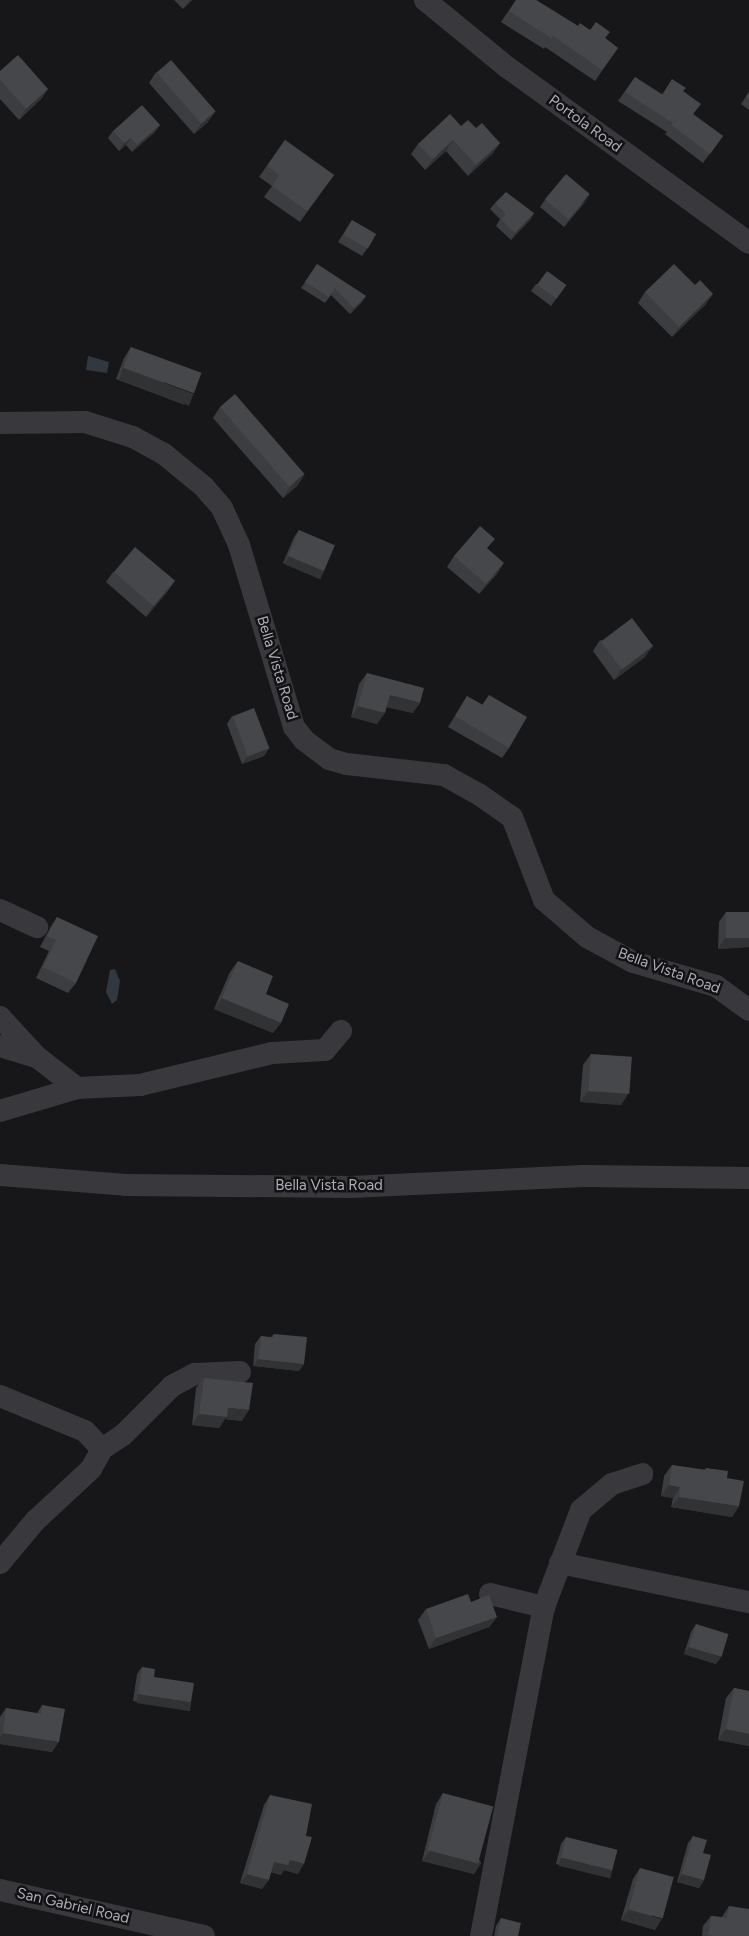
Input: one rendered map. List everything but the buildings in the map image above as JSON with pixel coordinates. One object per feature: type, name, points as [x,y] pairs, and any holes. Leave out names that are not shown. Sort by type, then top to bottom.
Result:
[{"type":"street","name":"Portola Road","points":[[425,0],[492,56],[749,243]]},
{"type":"street","name":"Bella Vista Road","points":[[0,423],[85,422],[133,437],[164,454],[204,487],[222,508],[239,544],[294,727],[304,740],[330,759],[347,764],[444,775],[480,795],[512,817],[544,900],[587,937],[633,962],[716,986],[749,1010]]},
{"type":"street","points":[[0,910],[37,927]]},
{"type":"street","points":[[0,1017],[37,1057],[77,1088]]},
{"type":"street","points":[[0,1111],[77,1088],[140,1085],[272,1053],[325,1050],[341,1032]]},
{"type":"street","points":[[0,1046],[37,1057]]},
{"type":"street","name":"Bella Vista Road","points":[[0,1175],[126,1185],[341,1187],[584,1176],[749,1178]]},
{"type":"street","points":[[0,1563],[35,1520],[91,1469],[102,1449],[123,1435],[172,1386],[195,1374],[240,1372]]},
{"type":"street","points":[[0,1396],[85,1432],[102,1449]]},
{"type":"street","points":[[481,1936],[544,1607],[581,1510],[612,1484],[642,1474]]},
{"type":"street","points":[[560,1563],[749,1602]]},
{"type":"street","points":[[490,1594],[544,1607]]},
{"type":"street","name":"San Gabriel Road","points":[[0,1890],[204,1936]]},
{"type":"shaded area","points":[[88,356],[109,362],[107,373],[86,370]]},
{"type":"shaded area","points":[[115,969],[120,981],[117,1000],[112,1004],[106,992],[110,970]]}]
